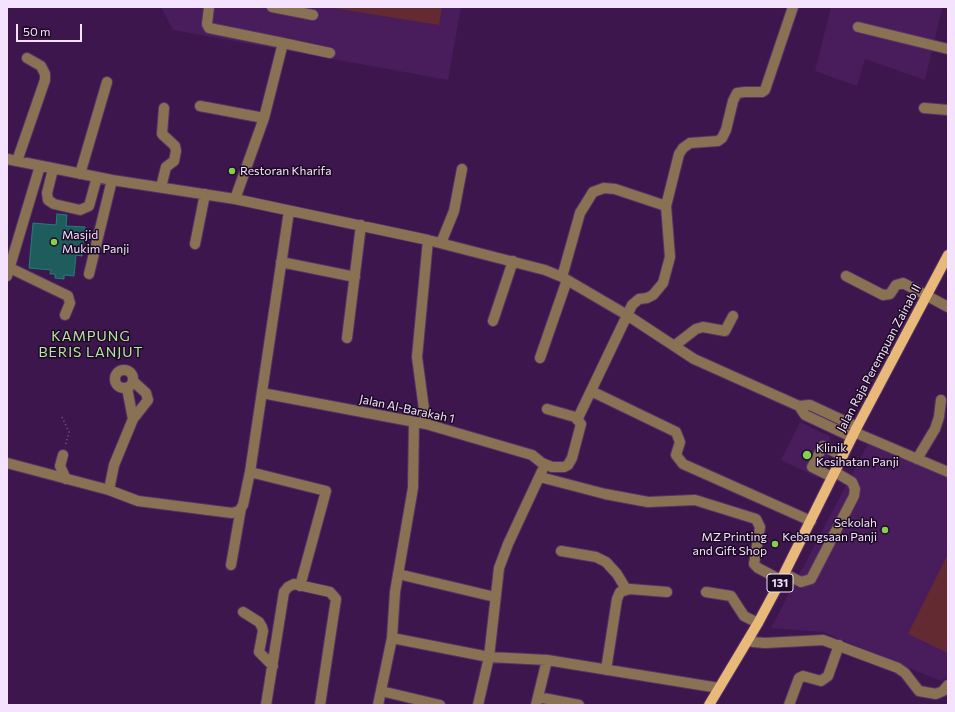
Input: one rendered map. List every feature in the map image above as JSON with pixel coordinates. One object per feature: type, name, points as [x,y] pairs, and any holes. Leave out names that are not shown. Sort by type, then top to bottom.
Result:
[{"type":"main road","name":"Jalan Raja Perempuan Zainab II","points":[[709,705],[758,624],[783,577],[854,432],[948,255]]},
{"type":"street","points":[[210,7],[207,22],[209,28],[330,53]]},
{"type":"street","points":[[272,7],[313,15]]},
{"type":"street","points":[[478,705],[489,657],[495,597],[503,557],[540,477],[542,463],[552,467],[568,465],[572,458],[581,427],[578,418],[627,315],[635,301],[653,295],[663,283],[670,257],[666,206],[679,154],[683,148],[690,143],[718,141],[724,135],[735,96],[741,92],[762,92],[765,90],[793,7]]},
{"type":"street","points":[[858,27],[948,49]]},
{"type":"street","points":[[235,199],[264,118],[283,43]]},
{"type":"street","points":[[17,161],[45,80],[45,74],[41,66],[26,58]]},
{"type":"street","points":[[80,174],[107,82]]},
{"type":"street","points":[[200,106],[264,118]]},
{"type":"street","points":[[161,187],[165,169],[174,161],[176,151],[175,146],[162,134],[164,108]]},
{"type":"street","points":[[924,108],[948,110]]},
{"type":"street","points":[[7,159],[112,180],[235,199],[361,225],[512,261],[565,278],[627,315],[694,359],[799,406],[805,415],[854,432],[948,472]]},
{"type":"street","points":[[40,166],[8,272],[68,296],[70,303],[65,315]]},
{"type":"street","points":[[53,169],[47,193],[48,200],[54,204],[80,210],[89,206],[97,177]]},
{"type":"street","points":[[441,243],[454,211],[462,169]]},
{"type":"street","points":[[89,274],[112,180]]},
{"type":"street","points":[[540,358],[565,278],[580,213],[593,192],[604,188],[615,189],[666,206]]},
{"type":"street","points":[[195,244],[205,194]]},
{"type":"street","points":[[231,565],[241,508],[250,472],[289,211]]},
{"type":"street","points":[[347,338],[361,225]]},
{"type":"street","points":[[426,424],[417,357],[428,240]]},
{"type":"street","points":[[493,321],[512,261]]},
{"type":"street","points":[[281,262],[355,277]]},
{"type":"street","points":[[846,276],[883,295],[890,294],[896,285],[903,283],[948,307]]},
{"type":"street","points":[[674,346],[696,329],[703,327],[725,331],[733,316]]},
{"type":"street","points":[[109,490],[114,466],[133,419],[148,400],[146,393],[130,385],[133,419]]},
{"type":"street","points":[[591,391],[676,432],[680,442],[676,455],[683,464],[811,521]]},
{"type":"street","name":"Jalan Al-Barakah 1","points":[[262,393],[426,424],[532,455],[542,463]]},
{"type":"street","points":[[917,459],[935,429],[939,417],[941,400]]},
{"type":"street","points":[[546,409],[578,418]]},
{"type":"street","points":[[378,705],[392,638],[395,592],[413,488],[414,422]]},
{"type":"street","points":[[540,477],[605,494],[648,502],[695,500],[756,519],[760,527],[754,564],[758,568],[801,582],[811,579],[855,492],[854,485],[849,480],[812,467],[823,446],[843,456]]},
{"type":"street","points":[[63,455],[60,466],[66,479]]},
{"type":"street","points":[[7,463],[109,490],[138,502],[232,512],[241,508]]},
{"type":"street","points":[[250,472],[326,491],[300,586]]},
{"type":"street","points":[[561,551],[596,558],[606,562],[617,574],[626,589]]},
{"type":"street","points":[[398,574],[495,597]]},
{"type":"street","points":[[266,705],[284,592],[291,585],[330,592],[336,599],[320,705]]},
{"type":"street","points":[[606,670],[617,599],[620,592],[626,589],[667,592]]},
{"type":"street","points":[[706,592],[731,596],[744,616],[758,624]]},
{"type":"street","points":[[242,612],[259,622],[262,626],[263,631],[259,652],[273,666]]},
{"type":"street","points":[[392,638],[489,657],[547,660],[719,688]]},
{"type":"street","points":[[749,639],[752,642],[765,643],[818,640],[839,645],[898,668],[905,673],[918,691],[936,694],[943,691],[948,685]]},
{"type":"street","points":[[789,705],[798,678],[803,676],[821,681],[828,676],[839,645]]},
{"type":"street","points":[[547,660],[537,701],[579,705]]},
{"type":"street","points":[[381,691],[440,705]]},
{"type":"path","points":[[62,417],[69,432],[63,455]]},
{"type":"shaded area","points":[[161,7],[461,7],[448,80],[173,30]]},
{"type":"shaded area","points":[[327,7],[442,7],[439,25]]},
{"type":"shaded area","points":[[831,7],[942,8],[925,80],[865,59],[857,86],[815,71]]},
{"type":"shaded area","name":"Klinik Kesihatan Panji","points":[[800,422],[829,436],[833,449],[818,478],[781,460]]},
{"type":"shaded area","name":"Sekolah Kebangsaan Panji","points":[[869,442],[948,477],[948,677],[941,681],[823,632],[771,628]]},
{"type":"shaded area","points":[[948,554],[948,653],[908,634]]},
{"type":"building","name":"Masjid Mukim Panji","points":[[57,214],[67,215],[66,226],[85,227],[82,256],[76,255],[74,276],[64,275],[64,279],[55,278],[55,274],[50,274],[51,270],[29,268],[33,223],[56,225]]},
{"type":"place","name":"Restoran Kharifa","points":[[232,171]]},
{"type":"place","name":"Masjid Mukim Panji","points":[[54,242]]},
{"type":"place","name":"Klinik Kesihatan Panji","points":[[807,455]]},
{"type":"place","name":"Sekolah Kebangsaan Panji","points":[[885,530]]},
{"type":"place","name":"MZ Printing and Gift Shop","points":[[775,544]]},
{"type":"district","name":"KAMPUNG BERIS LANJUT","points":[[91,344]]}]
